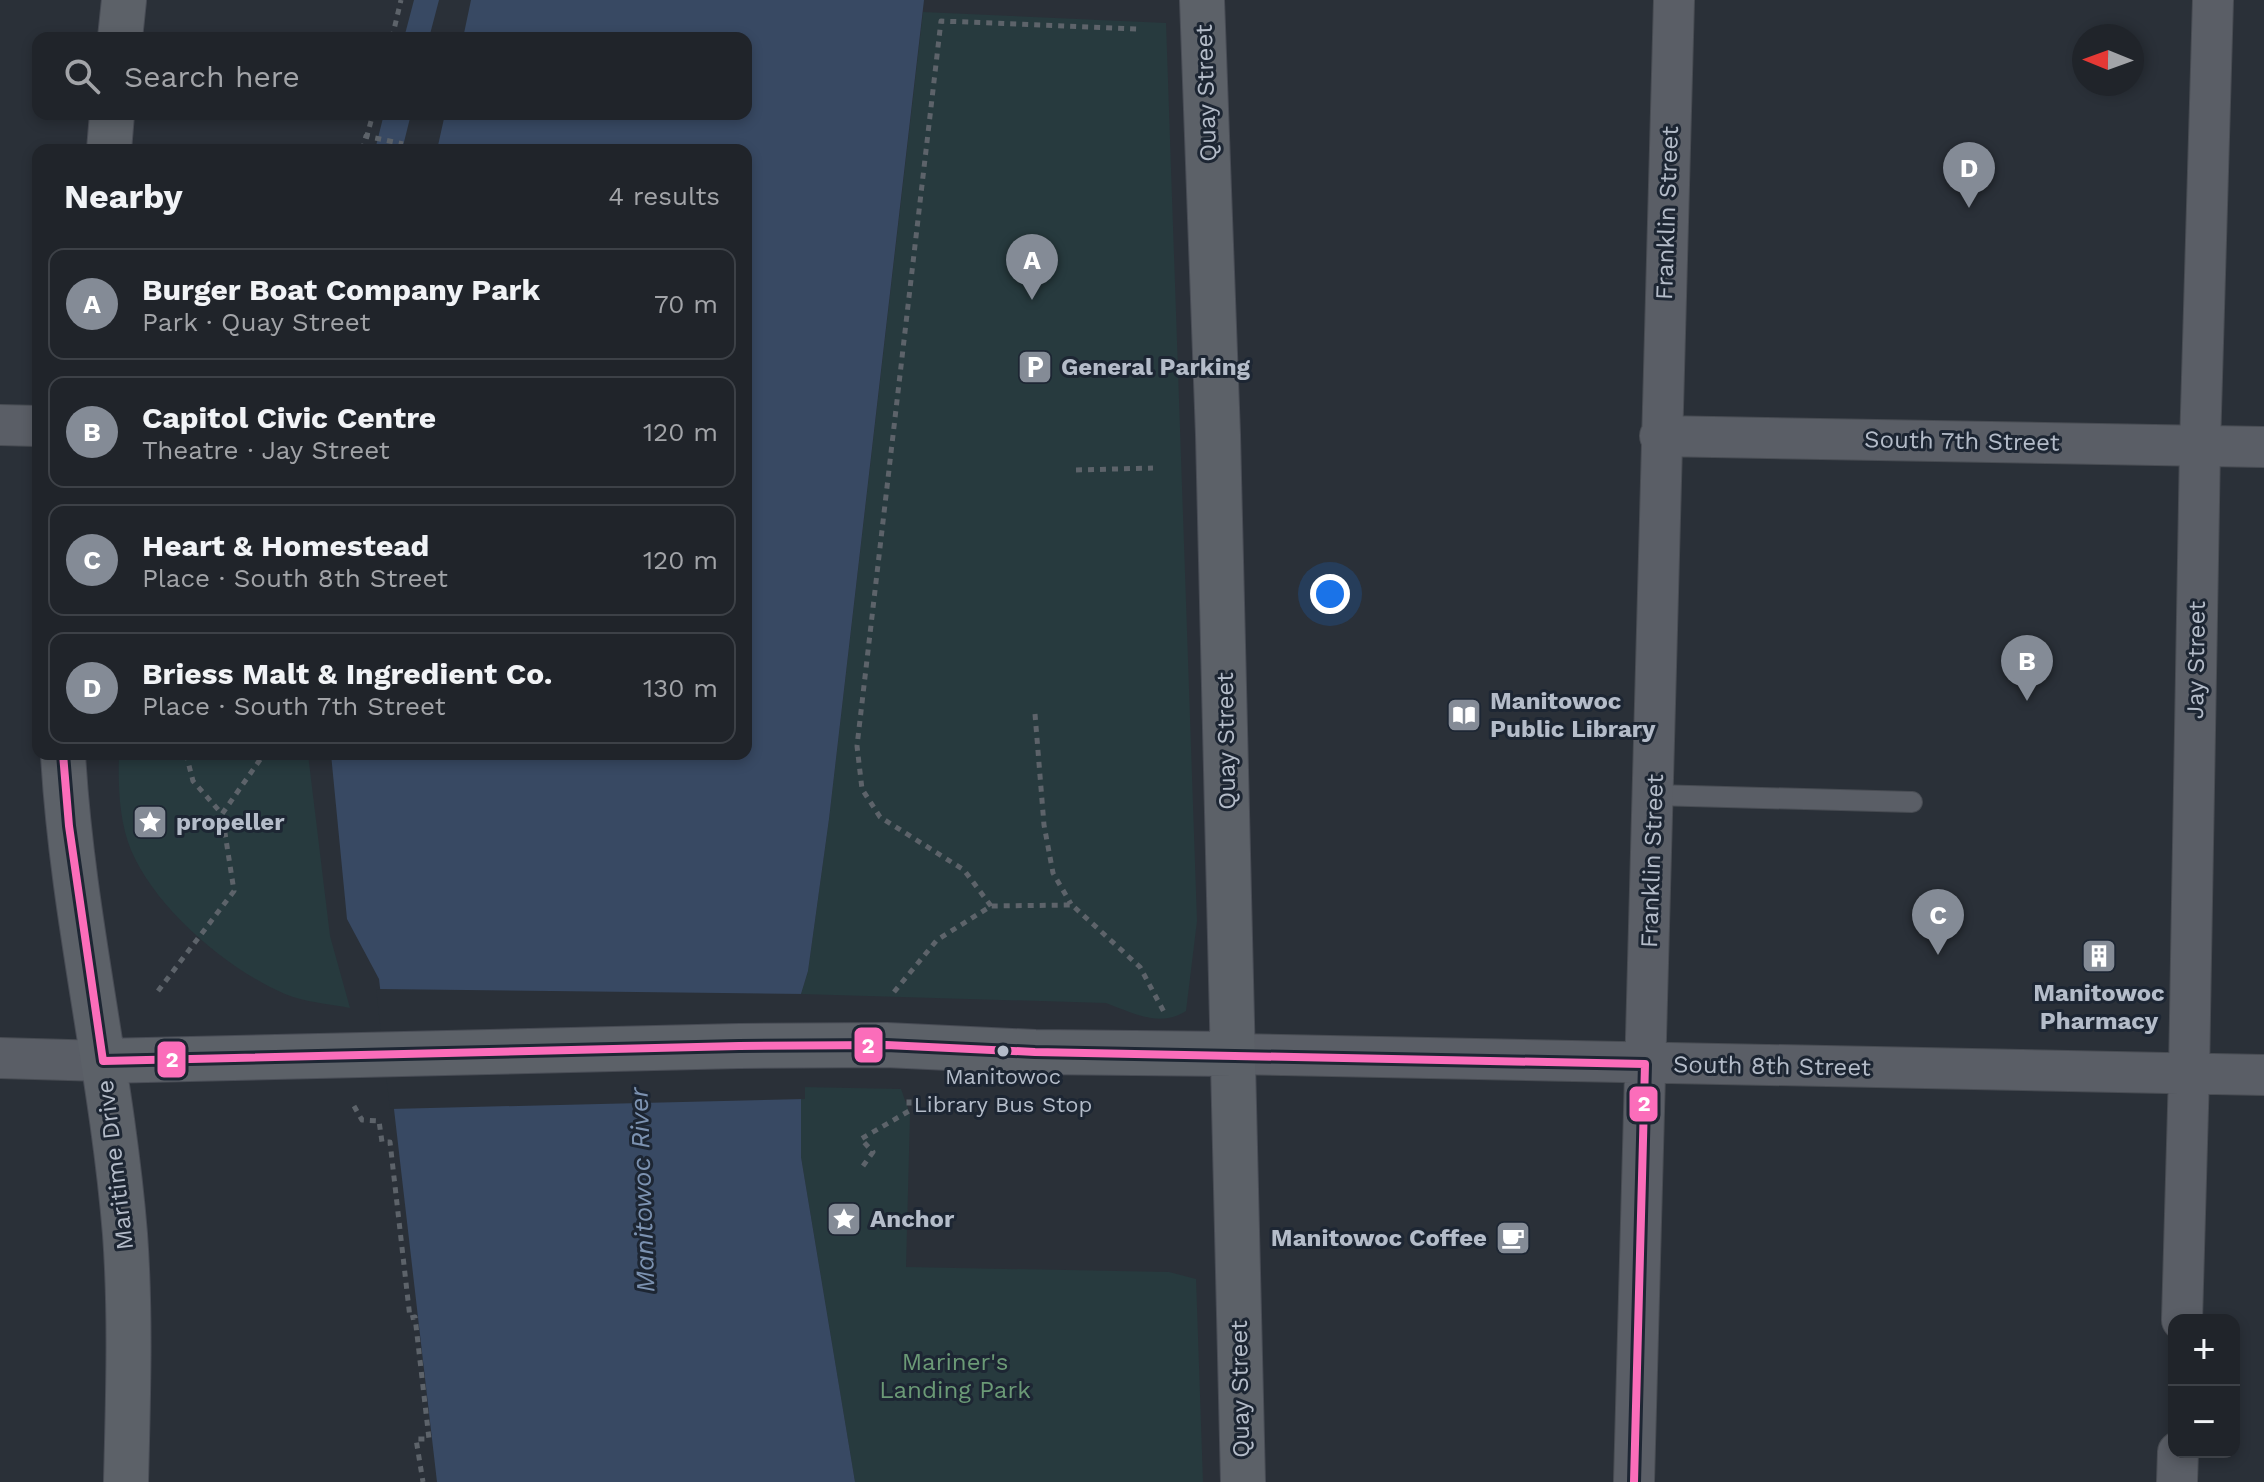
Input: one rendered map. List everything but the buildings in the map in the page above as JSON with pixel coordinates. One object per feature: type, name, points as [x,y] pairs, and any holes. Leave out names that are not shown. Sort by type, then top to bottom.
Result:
[{"type":"main road","points":[[121,32],[124,0]]},
{"type":"main road","name":"Quay Street","points":[[1202,0],[1219,447],[1243,1482]]},
{"type":"main road","points":[[110,144],[112,120]]},
{"type":"main road","name":"Maritime Drive","points":[[64,760],[69,826],[125,1234],[129,1355],[126,1482]]},
{"type":"main road","points":[[103,1061],[886,1045],[1035,1052],[1233,1054]]},
{"type":"street","name":"Franklin Street","points":[[1634,1482],[1674,0]]},
{"type":"street","name":"Jay Street","points":[[2182,1314],[2200,446],[2213,0]]},
{"type":"street","points":[[0,425],[32,426]]},
{"type":"street","name":"South 7th Street","points":[[1660,436],[2264,447]]},
{"type":"street","name":"South 8th Street","points":[[1233,1054],[2264,1075]]},
{"type":"street","points":[[0,1058],[103,1061]]},
{"type":"street","points":[[2177,1482],[2178,1458]]},
{"type":"lane","points":[[1654,795],[1912,802]]},
{"type":"path","points":[[393,32],[401,0]]},
{"type":"path","points":[[991,906],[964,870],[880,817],[862,789],[857,746],[941,21],[1137,29]]},
{"type":"path","points":[[364,144],[371,120]]},
{"type":"path","points":[[364,144],[366,136],[403,144]]},
{"type":"path","points":[[1076,470],[1153,468]]},
{"type":"path","points":[[1035,714],[1046,837],[1053,873],[1072,905],[1140,967],[1168,1020]]},
{"type":"path","points":[[158,991],[234,891],[222,814],[193,781],[188,760]]},
{"type":"path","points":[[222,814],[260,760]]},
{"type":"path","points":[[894,992],[937,940],[991,906],[1072,905]]},
{"type":"path","points":[[863,1166],[873,1152],[861,1139],[909,1111],[909,1097]]},
{"type":"path","points":[[354,1106],[362,1120],[379,1121],[382,1142],[390,1142],[410,1318],[415,1317],[429,1439],[416,1439],[423,1482]]},
{"type":"green space","points":[[923,12],[1166,23],[1197,921],[1186,1011],[1176,1016],[1156,1019],[1106,1003],[801,994],[808,971],[829,819]]},
{"type":"green space","points":[[119,760],[309,760],[330,936],[350,1008],[292,997],[263,983],[217,953],[175,915],[142,872],[131,850],[120,803]]},
{"type":"green space","name":"Mariner's Landing Park","points":[[801,1087],[901,1089],[910,1114],[906,1267],[1169,1272],[1196,1279],[1203,1482],[855,1482],[801,1157]]},
{"type":"water","points":[[414,0],[439,0],[431,32],[406,32]]},
{"type":"water","name":"Manitowoc River","points":[[471,0],[924,0],[829,819],[808,971],[801,994],[801,1157],[855,1482],[437,1482],[379,979],[347,919],[332,760],[752,760],[752,144],[438,144],[444,120],[752,120],[752,32],[464,32]]},
{"type":"water","points":[[382,120],[410,120],[404,144],[376,144]]},
{"type":"pier","points":[[376,989],[805,994],[805,1099],[390,1109]]},
{"type":"transit line","name":"2","points":[[64,760],[69,826],[103,1061],[886,1045],[1035,1052],[1645,1064],[1634,1482]]},
{"type":"place","name":"Briess Malt & Ingredient Co.","points":[[1969,208]]},
{"type":"place","name":"Burger Boat Company Park","points":[[1032,300]]},
{"type":"place","name":"General Parking","points":[[1035,367]]},
{"type":"place","name":"Capitol Civic Centre","points":[[2027,701]]},
{"type":"place","name":"Manitowoc Public Library","points":[[1464,715]]},
{"type":"place","name":"propeller","points":[[150,822]]},
{"type":"place","name":"Heart & Homestead","points":[[1938,955]]},
{"type":"place","name":"Manitowoc Pharmacy","points":[[2099,956]]},
{"type":"place","name":"Manitowoc Library Bus Stop","points":[[1003,1051]]},
{"type":"place","name":"Anchor","points":[[844,1219]]},
{"type":"place","name":"Manitowoc Coffee","points":[[1513,1238]]}]
